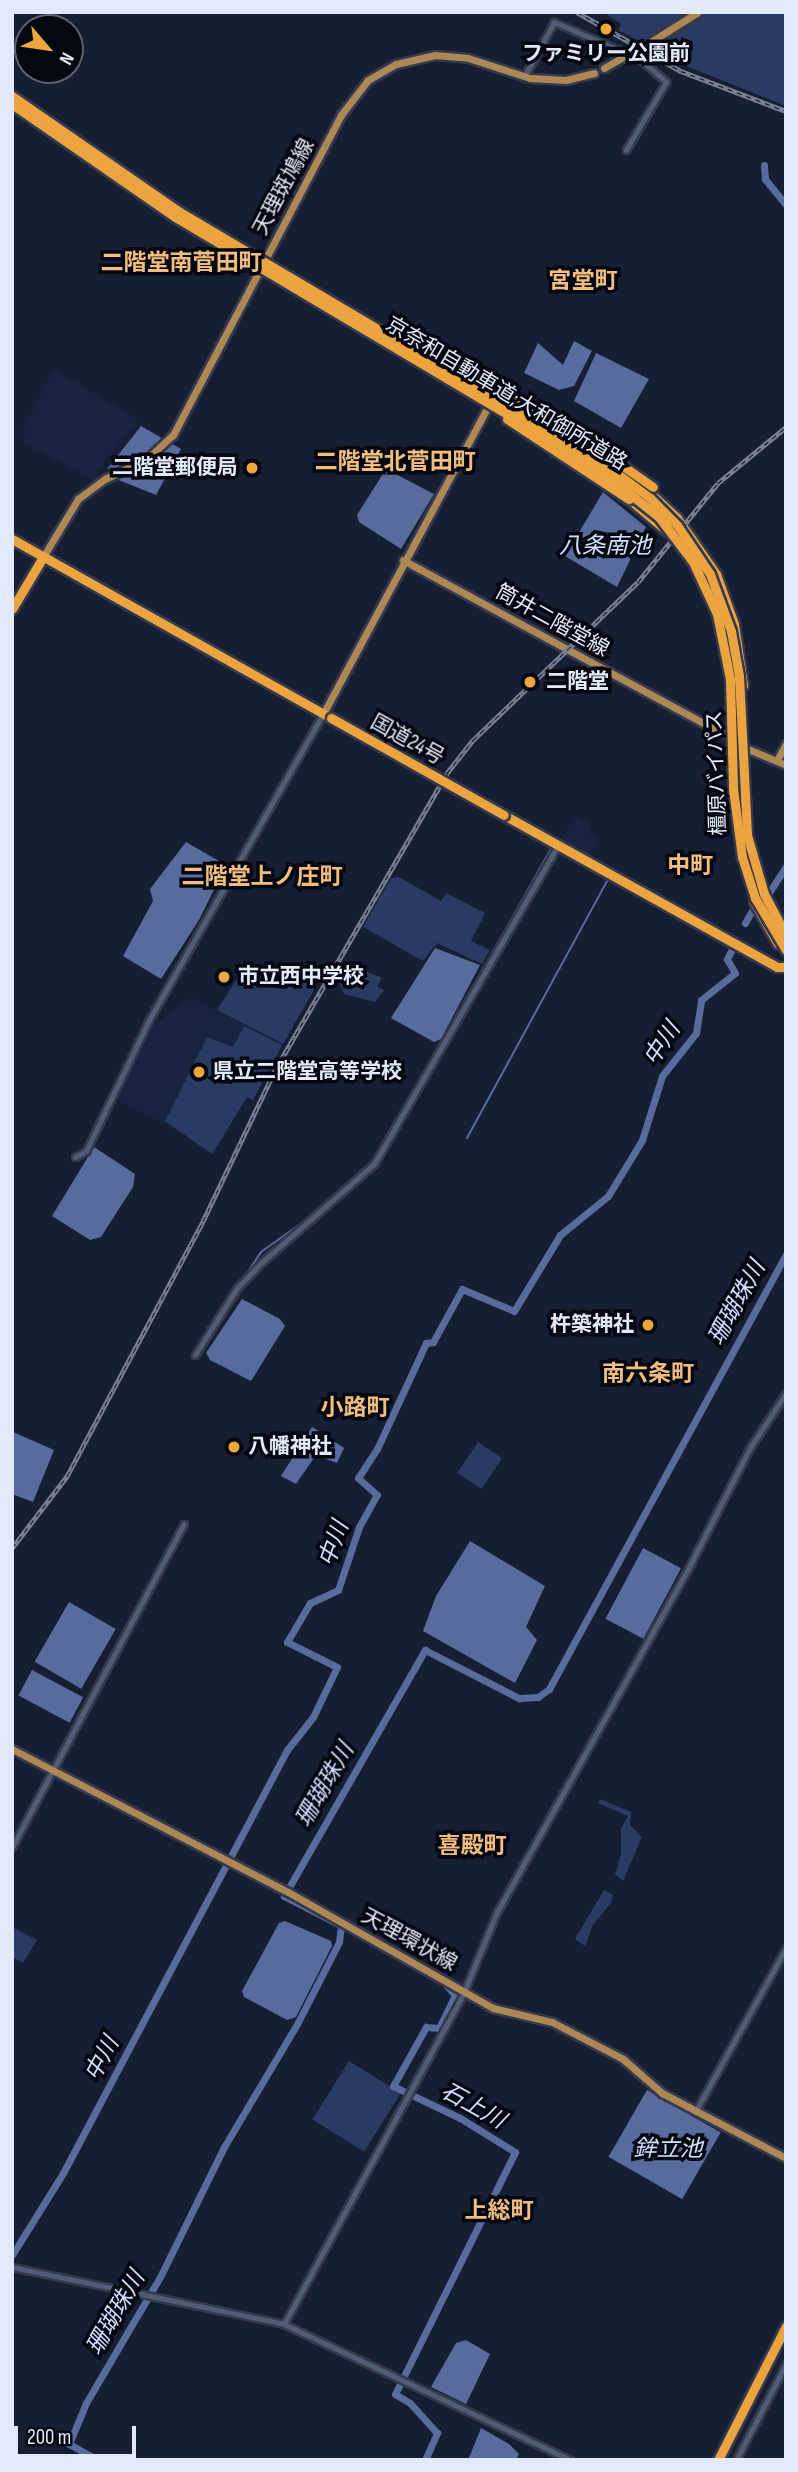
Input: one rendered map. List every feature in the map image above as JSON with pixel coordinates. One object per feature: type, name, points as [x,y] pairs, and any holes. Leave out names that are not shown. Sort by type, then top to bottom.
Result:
[{"type":"highway","name":"京奈和自動車道;大和御所道路","points":[[12,96],[178,211],[446,369],[633,484],[677,525],[700,556],[725,611],[736,652],[750,855],[764,894],[786,937]]},
{"type":"highway","name":"京奈和自動車道;大和御所道路","points":[[12,104],[175,217],[614,478],[660,517],[693,562],[711,596],[727,656],[733,789],[742,857],[755,898],[786,952]]},
{"type":"highway","name":"橿原バイパス","points":[[266,258],[629,474],[665,504],[691,535],[723,589],[738,641],[743,675],[744,835],[760,891],[786,937]]},
{"type":"highway","name":"橿原バイパス","points":[[260,272],[489,404],[624,491],[667,531],[696,573],[718,628],[732,701],[732,799],[737,845],[758,912],[786,952]]},
{"type":"highway","points":[[412,356],[629,499],[667,531]]},
{"type":"highway","points":[[446,369],[563,427],[622,462],[653,488],[691,535]]},
{"type":"highway","name":"国道24号","points":[[12,539],[781,967],[786,974]]},
{"type":"highway","points":[[12,609],[43,556]]},
{"type":"highway","points":[[718,2460],[786,2326]]},
{"type":"highway","points":[[724,2460],[786,2338]]},
{"type":"main road","points":[[652,41],[698,12]]},
{"type":"main road","name":"天理斑鳩線","points":[[43,556],[78,499],[110,476],[148,458],[169,440],[341,116],[368,80],[396,64],[435,55],[468,58],[524,77],[566,80],[594,73]]},
{"type":"main road","points":[[604,68],[624,57]]},
{"type":"main road","points":[[327,716],[403,560],[452,480],[496,394]]},
{"type":"main road","name":"筒井二階堂線","points":[[403,560],[721,733]]},
{"type":"main road","points":[[777,760],[786,744]]},
{"type":"main road","points":[[748,749],[786,765]]},
{"type":"main road","name":"天理環状線","points":[[12,1749],[228,1864],[286,1891],[464,1992],[504,2012],[552,2022],[622,2059],[662,2093],[786,2158]]},
{"type":"street","points":[[524,77],[554,22],[643,61],[666,82],[626,150]]},
{"type":"street","points":[[75,1157],[86,1151],[149,1020],[327,716]]},
{"type":"street","points":[[195,1355],[237,1289],[262,1262],[374,1164],[558,845]]},
{"type":"street","points":[[284,2324],[464,1992],[503,1900],[691,1563],[751,1446],[786,1393]]},
{"type":"street","points":[[12,1847],[184,1524]]},
{"type":"street","points":[[695,2112],[786,1948]]},
{"type":"street","points":[[12,2267],[284,2324],[570,2460]]},
{"type":"street","points":[[736,2460],[786,2364]]},
{"type":"shaded area","points":[[603,12],[786,12],[786,106],[684,65],[618,30],[621,24]]},
{"type":"shaded area","points":[[53,369],[139,420],[98,471],[101,477],[95,481],[23,443],[26,436],[21,433]]},
{"type":"shaded area","points":[[575,814],[592,825],[588,832],[600,839],[589,858],[561,841]]},
{"type":"shaded area","points":[[399,877],[441,901],[446,893],[485,913],[471,941],[490,950],[482,964],[437,943],[423,961],[363,927],[391,878]]},
{"type":"shaded area","points":[[343,962],[382,978],[377,987],[384,990],[375,1002],[344,994],[335,974]]},
{"type":"shaded area","points":[[246,965],[276,989],[287,971],[315,988],[283,1044],[217,1010]]},
{"type":"shaded area","name":"県立二階堂高等学校","points":[[191,997],[283,1045],[253,1101],[247,1098],[213,1156],[174,1129],[117,1100],[150,1028]]},
{"type":"shaded area","points":[[244,1026],[282,1045],[253,1100],[247,1097],[212,1154],[165,1121],[207,1037],[233,1047]]},
{"type":"shaded area","points":[[478,1442],[502,1458],[481,1489],[457,1473]]},
{"type":"shaded area","points":[[600,1799],[631,1812],[630,1825],[642,1837],[623,1881],[615,1875],[621,1853],[621,1829],[628,1816],[598,1803]]},
{"type":"shaded area","points":[[604,1890],[613,1895],[611,1903],[593,1925],[585,1946],[575,1939]]},
{"type":"shaded area","points":[[12,1927],[37,1940],[23,1963],[12,1957]]},
{"type":"shaded area","points":[[349,2061],[401,2093],[364,2152],[312,2120]]},
{"type":"water","points":[[574,341],[592,351],[574,386],[559,390],[524,373],[538,343],[563,365]]},
{"type":"water","points":[[596,353],[649,379],[621,428],[574,401]]},
{"type":"water","points":[[141,426],[181,449],[156,495],[116,479],[108,468]]},
{"type":"water","points":[[386,469],[434,494],[401,549],[359,522],[357,515]]},
{"type":"water","name":"八条南池","points":[[603,492],[646,527],[617,587],[565,556]]},
{"type":"water","points":[[186,842],[226,865],[199,920],[161,979],[123,956],[153,901],[150,889]]},
{"type":"water","points":[[435,948],[480,965],[441,1039],[434,1042],[391,1018]]},
{"type":"water","points":[[94,1147],[135,1174],[133,1187],[101,1237],[90,1240],[52,1216]]},
{"type":"water","points":[[242,1299],[280,1319],[285,1326],[251,1381],[210,1360],[206,1353]]},
{"type":"water","points":[[312,1427],[344,1448],[337,1463],[316,1455],[296,1484],[281,1476]]},
{"type":"water","points":[[13,1432],[54,1450],[33,1502],[12,1494]]},
{"type":"water","points":[[470,1541],[545,1586],[526,1627],[537,1640],[515,1683],[423,1631],[436,1596]]},
{"type":"water","points":[[643,1548],[681,1568],[643,1639],[605,1619]]},
{"type":"water","points":[[69,1602],[116,1629],[81,1689],[34,1662]]},
{"type":"water","points":[[32,1670],[83,1697],[70,1723],[18,1696]]},
{"type":"water","points":[[285,1921],[331,1941],[332,1946],[296,2017],[287,2020],[244,1997],[242,1991],[279,1923]]},
{"type":"water","name":"鉾立池","points":[[647,2090],[721,2132],[682,2199],[608,2157]]},
{"type":"water","points":[[466,2340],[490,2354],[466,2404],[431,2387],[456,2343]]},
{"type":"water","points":[[481,2428],[509,2444],[519,2454],[516,2460],[468,2460]]},
{"type":"waterway","name":"中川","points":[[764,165],[765,179],[786,205]]},
{"type":"waterway","points":[[448,1031],[552,847]]},
{"type":"waterway","name":"中川","points":[[770,891],[786,866]]},
{"type":"waterway","points":[[467,1138],[609,878]]},
{"type":"waterway","name":"中川","points":[[745,923],[751,912]]},
{"type":"waterway","name":"中川","points":[[12,2255],[63,2173],[287,1750],[313,1717],[337,1667],[287,1642],[310,1603],[338,1590],[359,1527],[377,1495],[358,1478],[377,1449],[426,1343],[433,1342],[462,1289],[514,1311],[560,1235],[608,1196],[642,1140],[662,1076],[696,1033],[701,1000],[735,973],[727,959],[732,949]]},
{"type":"waterway","points":[[245,1276],[261,1252],[303,1222]]},
{"type":"waterway","name":"珊瑚珠川","points":[[338,1924],[284,1896],[425,1650],[519,1698],[538,1697],[549,1689],[786,1254]]},
{"type":"waterway","name":"珊瑚珠川","points":[[98,2460],[69,2444],[86,2403],[160,2277],[224,2147],[297,2024],[339,1942],[341,1925]]},
{"type":"waterway","name":"石上川","points":[[425,2460],[437,2433],[410,2403],[395,2394],[515,2152],[460,2118],[393,2086],[426,2027],[439,2028],[455,1995],[446,1985]]},
{"type":"tunnel","points":[[624,57],[652,41]]},
{"type":"railway","points":[[577,12],[681,71],[786,111]]},
{"type":"railway","points":[[12,1548],[67,1476],[203,1221],[275,1070],[447,773],[473,740],[638,582],[718,483],[786,427]]},
{"type":"place","name":"ファミリー公園前","points":[[606,29]]},
{"type":"place","name":"二階堂郵便局","points":[[252,468]]},
{"type":"place","name":"二階堂","points":[[530,682]]},
{"type":"place","name":"市立西中学校","points":[[224,977]]},
{"type":"place","name":"県立二階堂高等学校","points":[[199,1072]]},
{"type":"place","name":"杵築神社","points":[[648,1325]]},
{"type":"place","name":"八幡神社","points":[[234,1447]]},
{"type":"district","name":"二階堂南菅田町","points":[[181,263]]},
{"type":"district","name":"宮堂町","points":[[583,281]]},
{"type":"district","name":"二階堂北菅田町","points":[[395,462]]},
{"type":"district","name":"中町","points":[[690,866]]},
{"type":"district","name":"二階堂上ノ庄町","points":[[262,877]]},
{"type":"district","name":"南六条町","points":[[648,1374]]},
{"type":"district","name":"小路町","points":[[355,1408]]},
{"type":"district","name":"喜殿町","points":[[472,1846]]},
{"type":"district","name":"上総町","points":[[499,2211]]}]
